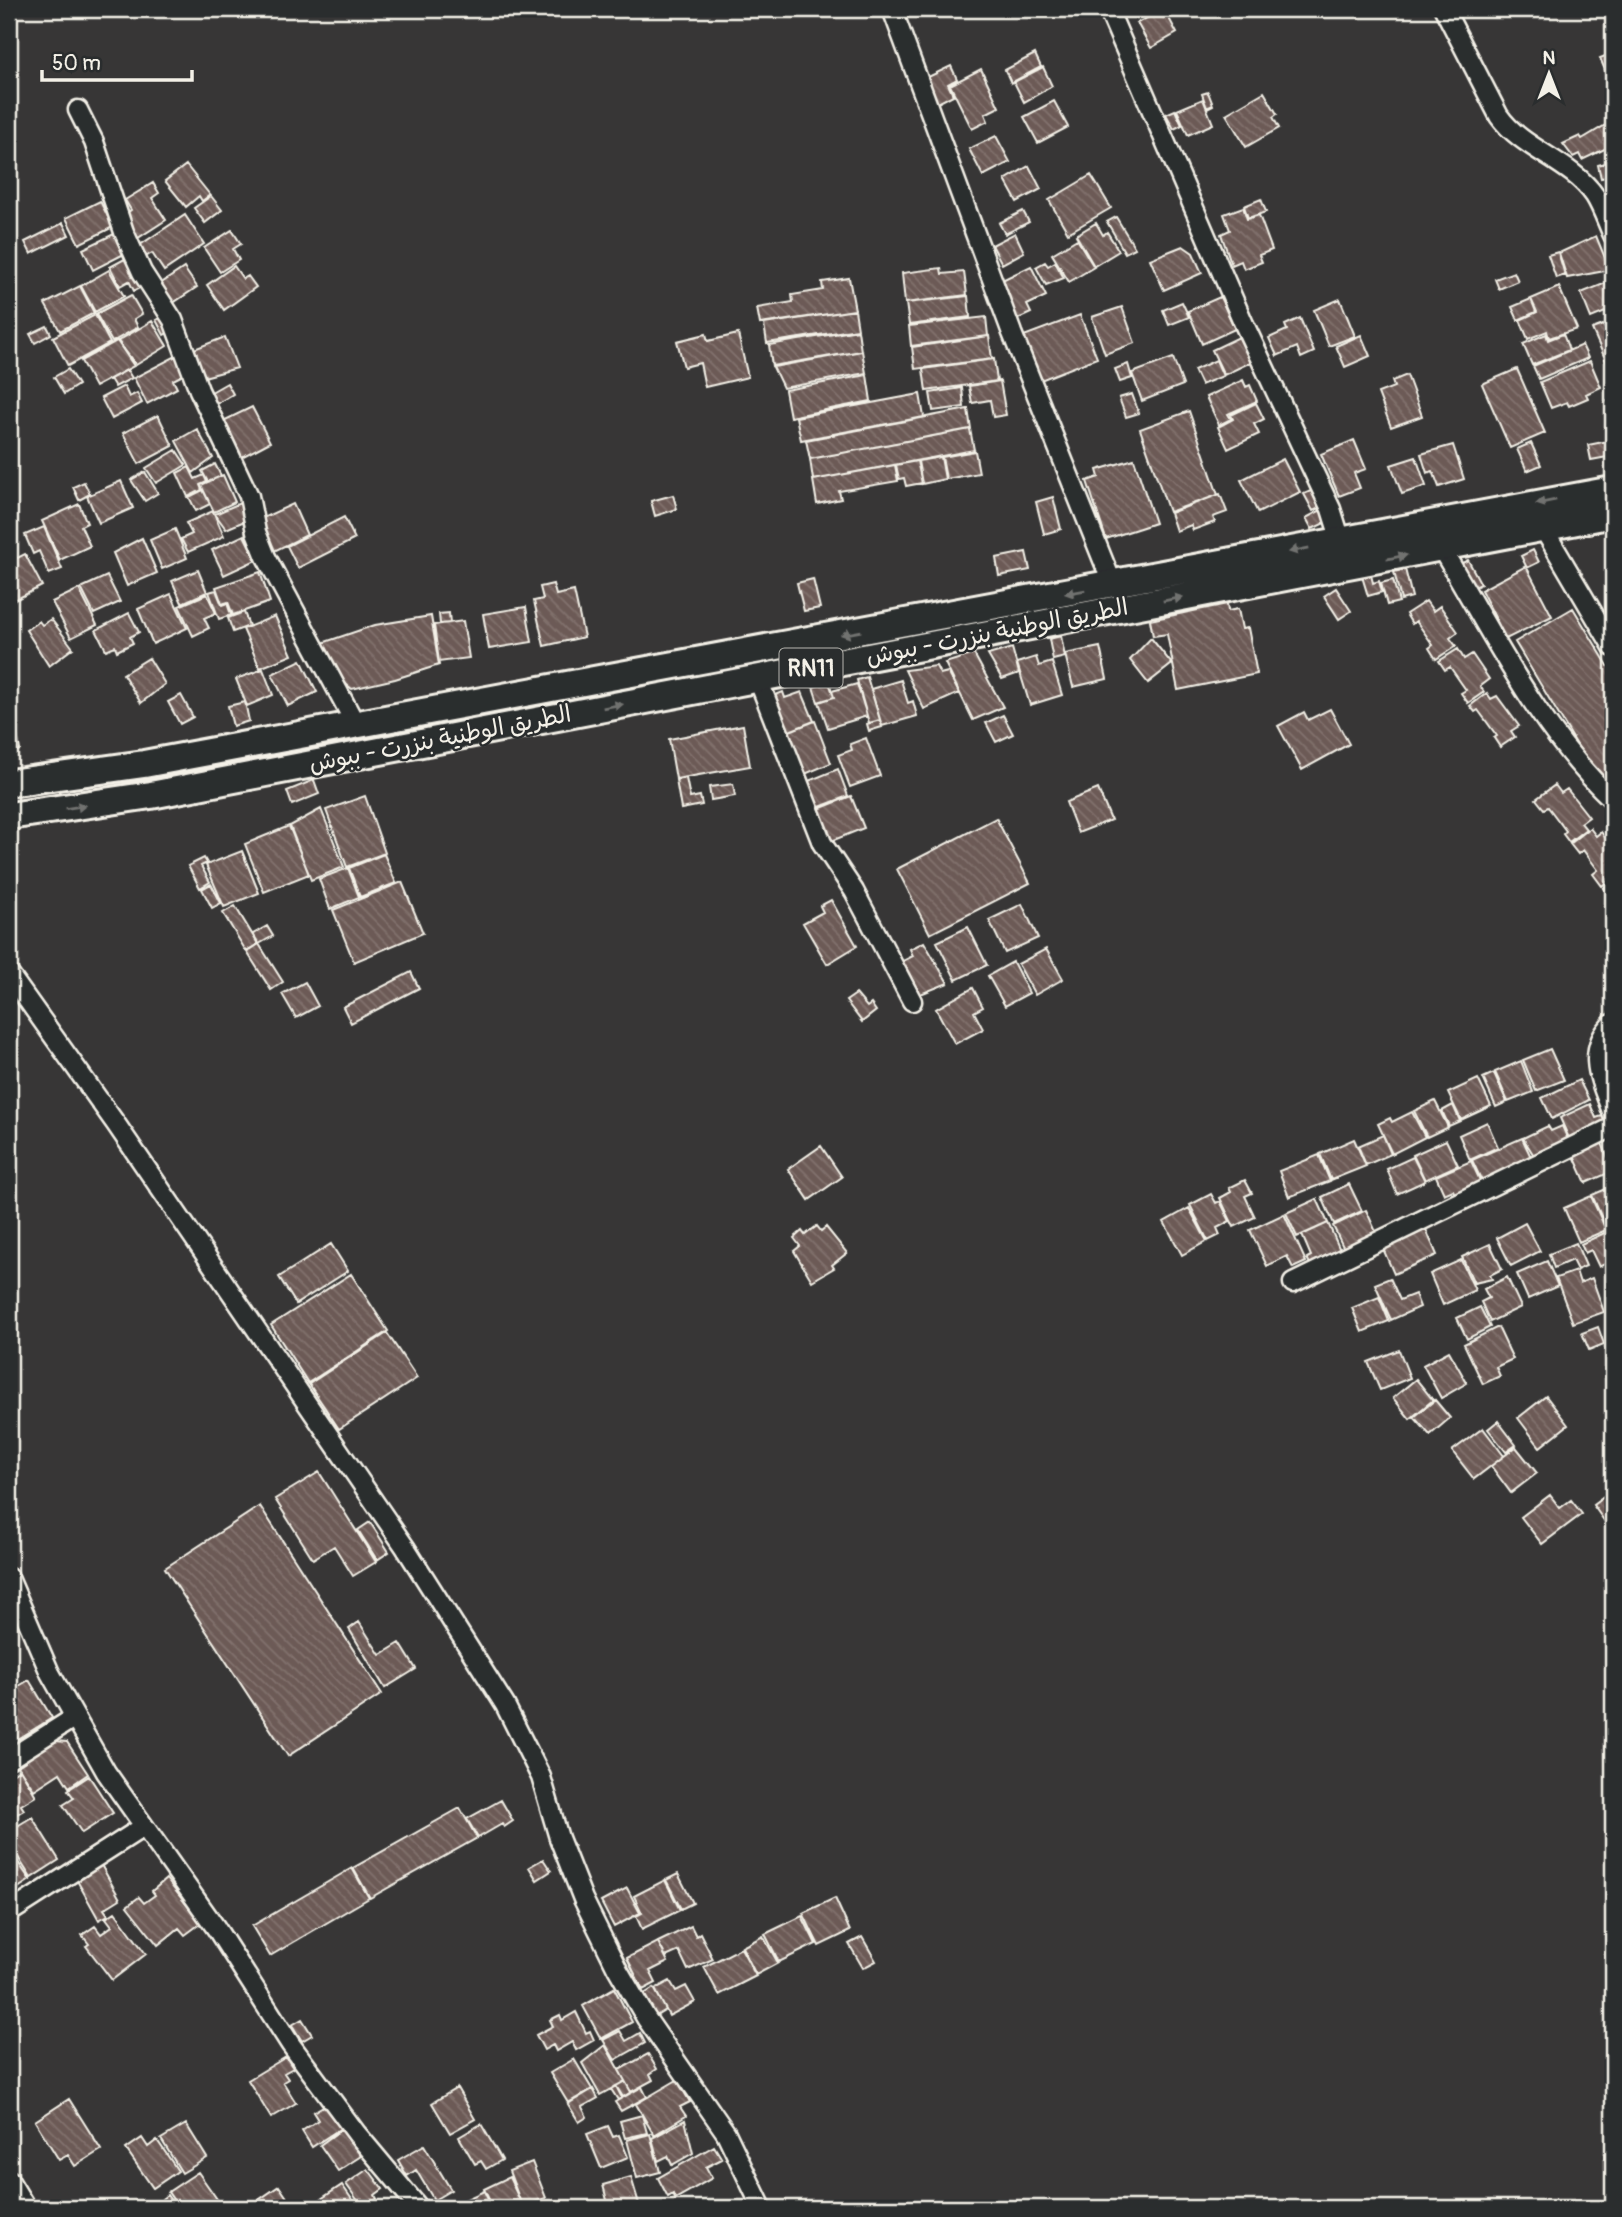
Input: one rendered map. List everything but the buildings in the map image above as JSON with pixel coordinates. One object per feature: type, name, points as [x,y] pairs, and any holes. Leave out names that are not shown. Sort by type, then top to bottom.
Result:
[{"type":"main road","name":"الطريق الوطنية بنزرت - ببوش","points":[[9,783],[144,764],[1613,490]]},
{"type":"main road","name":"الطريق الوطنية بنزرت - ببوش","points":[[9,816],[151,795],[1613,514]]},
{"type":"street","points":[[892,9],[1012,333],[1113,585]]},
{"type":"street","points":[[1108,9],[1244,324],[1331,509],[1341,541]]},
{"type":"street","points":[[1444,9],[1494,107],[1511,132],[1583,183],[1595,196],[1613,235]]},
{"type":"street","points":[[78,110],[94,142],[124,232],[142,272],[173,320],[199,390],[249,496],[256,532],[265,557],[355,723]]},
{"type":"street","points":[[1543,528],[1613,647]]},
{"type":"street","points":[[1441,548],[1540,712],[1586,775],[1613,800]]},
{"type":"street","points":[[758,679],[822,843],[854,891],[912,1001]]},
{"type":"street","points":[[9,974],[116,1124],[405,1548],[505,1706],[541,1777],[563,1850],[583,1899],[617,1968],[646,2018],[726,2133],[762,2208]]},
{"type":"street","points":[[1613,1023],[1596,1054],[1596,1069],[1613,1114]]},
{"type":"street","points":[[1293,1283],[1613,1127]]},
{"type":"street","points":[[9,1578],[50,1673],[143,1827],[216,1928],[290,2045],[357,2134],[419,2208]]},
{"type":"street","points":[[9,1759],[75,1717]]},
{"type":"street","points":[[9,1913],[143,1827]]},
{"type":"street","points":[[9,2180],[26,2208]]}]
